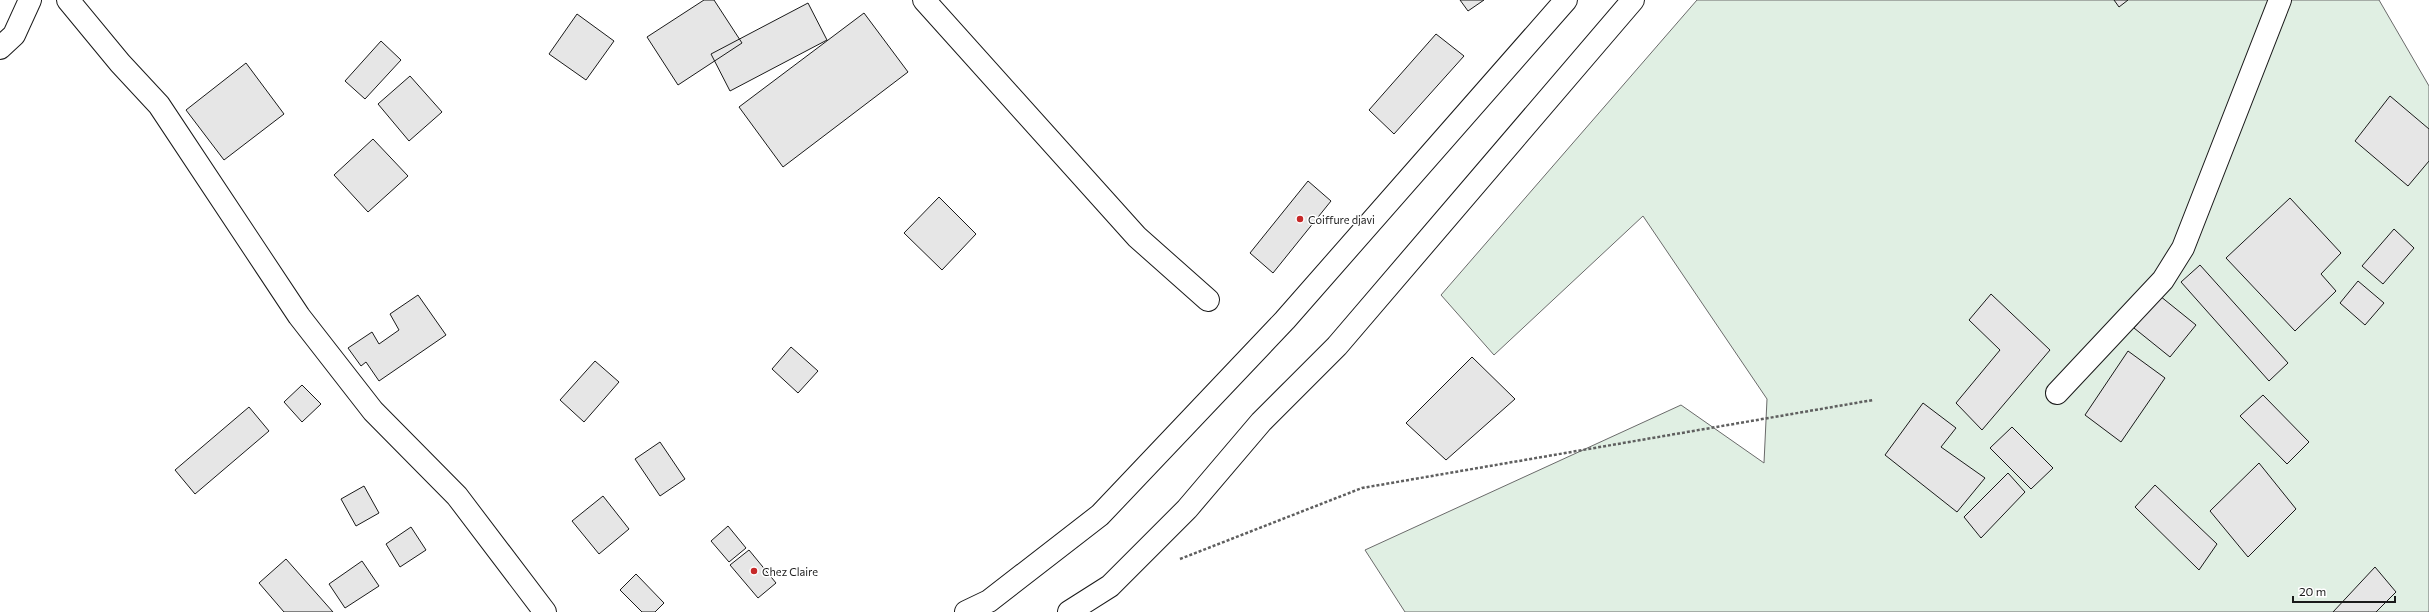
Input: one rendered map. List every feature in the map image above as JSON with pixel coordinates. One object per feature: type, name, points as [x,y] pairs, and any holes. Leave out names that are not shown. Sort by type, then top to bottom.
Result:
[{"type":"street","points":[[0,48],[14,35],[30,0]]},
{"type":"street","points":[[68,0],[120,64],[159,105],[299,316],[368,406],[457,496],[545,612]]},
{"type":"street","points":[[924,0],[1137,237],[1208,300]]},
{"type":"street","points":[[966,612],[989,601],[1100,515],[1285,320],[1566,0]]},
{"type":"street","points":[[1069,612],[1110,586],[1187,509],[1261,422],[1337,346],[1633,0]]},
{"type":"street","points":[[2058,393],[2163,280],[2183,248],[2280,0]]},
{"type":"path","points":[[1177,560],[1362,488],[1873,400]]},
{"type":"green space","points":[[1697,0],[2379,0],[2429,86],[2429,612],[1405,612],[1365,550],[1681,405],[1764,463],[1767,399],[1643,216],[1494,355],[1441,295]]},
{"type":"building","points":[[704,0],[714,0],[742,43],[678,85],[647,37]]},
{"type":"building","points":[[1460,0],[1484,0],[1468,11]]},
{"type":"building","points":[[2114,0],[2128,0],[2119,7]]},
{"type":"building","points":[[808,3],[827,40],[730,91],[711,54]]},
{"type":"building","points":[[864,13],[908,72],[783,167],[739,107]]},
{"type":"building","points":[[577,14],[614,41],[586,80],[549,54]]},
{"type":"building","points":[[1436,34],[1464,56],[1394,134],[1369,110]]},
{"type":"building","points":[[381,41],[401,60],[365,99],[345,81]]},
{"type":"building","points":[[246,63],[284,114],[224,160],[186,110]]},
{"type":"building","points":[[410,76],[442,112],[409,141],[378,104]]},
{"type":"building","points":[[2390,96],[2429,129],[2429,161],[2408,186],[2355,141]]},
{"type":"building","points":[[373,139],[408,176],[368,212],[334,175]]},
{"type":"building","points":[[1308,181],[1331,201],[1273,273],[1250,253]]},
{"type":"building","points":[[939,197],[976,234],[942,270],[904,233]]},
{"type":"building","points":[[2290,198],[2341,253],[2321,274],[2336,291],[2295,331],[2226,258]]},
{"type":"building","points":[[2394,229],[2414,248],[2383,284],[2362,266]]},
{"type":"building","points":[[2200,265],[2288,363],[2269,381],[2181,282]]},
{"type":"building","points":[[2358,281],[2384,303],[2365,325],[2340,303]]},
{"type":"building","points":[[1991,294],[2050,350],[1982,430],[1956,403],[2000,350],[1969,320]]},
{"type":"building","points":[[418,295],[446,335],[379,381],[366,362],[361,366],[348,348],[372,332],[379,344],[399,330],[390,314]]},
{"type":"building","points":[[2160,296],[2196,325],[2170,357],[2134,328]]},
{"type":"building","points":[[791,347],[818,371],[798,393],[772,369]]},
{"type":"building","points":[[2128,351],[2165,378],[2121,442],[2085,415]]},
{"type":"building","points":[[1472,357],[1515,399],[1446,460],[1406,423]]},
{"type":"building","points":[[595,361],[619,382],[584,422],[560,400]]},
{"type":"building","points":[[302,385],[321,404],[302,422],[284,402]]},
{"type":"building","points":[[2263,395],[2309,442],[2287,464],[2240,416]]},
{"type":"building","points":[[1923,403],[1956,428],[1941,447],[1985,478],[1957,512],[1885,455]]},
{"type":"building","points":[[249,407],[269,431],[195,494],[175,470]]},
{"type":"building","points":[[2012,427],[2053,468],[2031,489],[1990,448]]},
{"type":"building","points":[[660,442],[685,479],[660,496],[635,459]]},
{"type":"building","points":[[2259,463],[2296,509],[2248,557],[2210,511]]},
{"type":"building","points":[[2008,473],[2025,492],[1981,538],[1964,517]]},
{"type":"building","points":[[2155,485],[2217,544],[2199,570],[2135,507]]},
{"type":"building","points":[[364,486],[379,513],[356,526],[341,499]]},
{"type":"building","points":[[603,496],[629,529],[599,554],[572,521]]},
{"type":"building","points":[[728,526],[746,548],[729,562],[711,541]]},
{"type":"building","points":[[411,527],[426,550],[400,567],[386,544]]},
{"type":"building","points":[[749,550],[776,583],[758,598],[730,565]]},
{"type":"building","points":[[286,559],[333,612],[284,612],[259,583]]},
{"type":"building","points":[[362,561],[379,586],[345,608],[329,584]]},
{"type":"building","points":[[2375,567],[2396,592],[2376,612],[2333,612]]},
{"type":"building","points":[[636,574],[664,603],[655,612],[642,612],[620,590]]},
{"type":"place","name":"Coiffure djavi","points":[[1300,219]]},
{"type":"place","name":"Chez Claire","points":[[754,571]]}]
